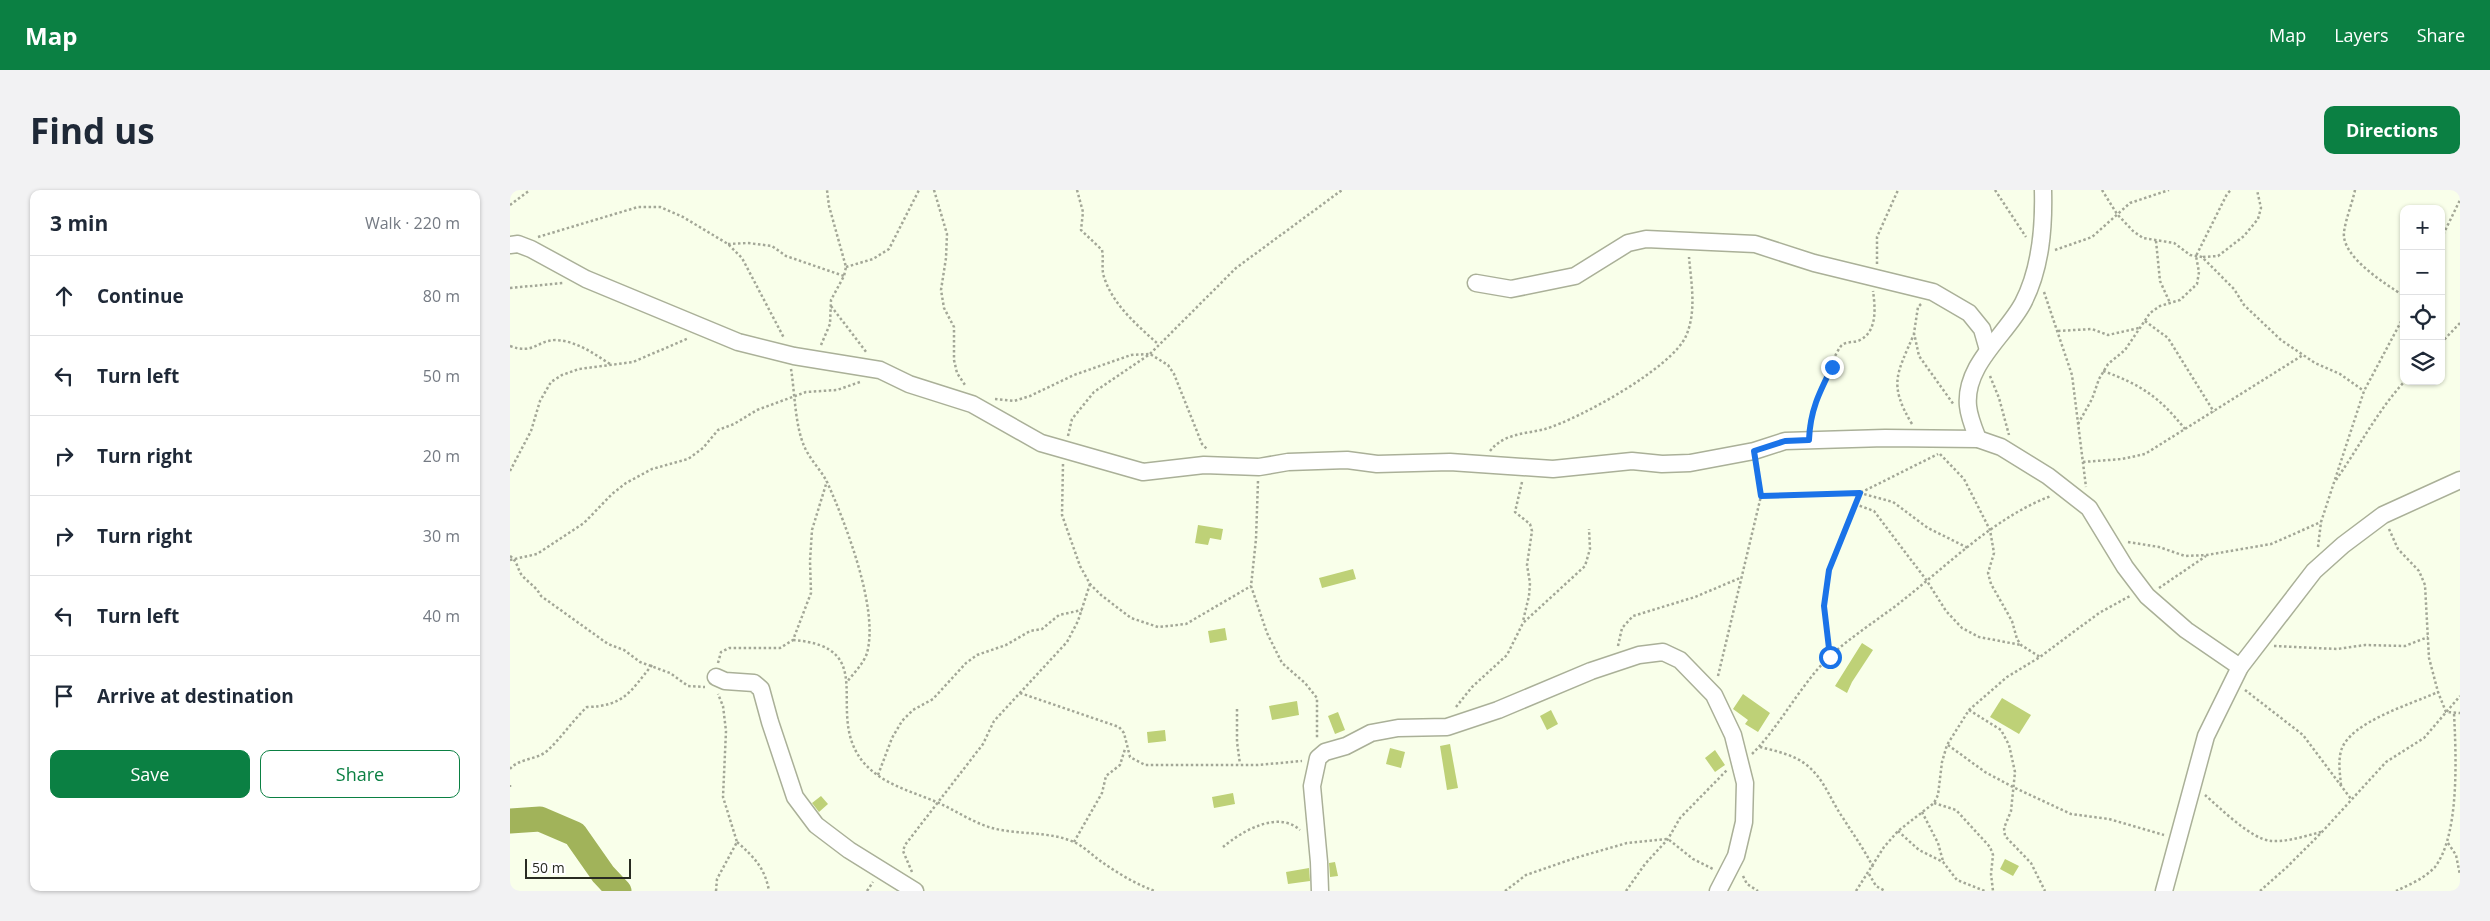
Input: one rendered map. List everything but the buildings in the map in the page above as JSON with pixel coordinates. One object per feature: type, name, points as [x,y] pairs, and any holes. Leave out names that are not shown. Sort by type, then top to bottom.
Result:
[{"type":"street","points":[[1978,439],[1971,420],[1967,396],[1974,374],[2023,302],[2037,263],[2044,229],[2043,190]]},
{"type":"street","points":[[1476,283],[1511,289],[1575,276],[1628,243],[1646,239],[1755,244],[1814,263],[1933,292],[1969,313],[1982,329],[1986,354]]},
{"type":"street","points":[[514,245],[586,279],[738,342],[815,360],[882,371],[910,384],[972,404],[1041,443],[1143,472],[1204,465],[1259,467],[1288,462],[1336,460],[1377,464],[1480,464],[1531,469],[1632,461],[1690,463],[1754,451],[1785,441],[1919,437],[1978,439],[2001,448],[2066,490],[2089,508],[2111,541],[2125,568],[2144,593],[2237,674]]},
{"type":"street","points":[[2164,891],[2180,840],[2206,736],[2237,674],[2314,571],[2343,545],[2383,515],[2460,480]]},
{"type":"street","points":[[1320,891],[1312,786],[1318,758],[1325,752],[1346,746],[1371,733],[1398,728],[1447,727],[1498,710],[1591,670],[1639,655],[1663,652],[1680,660],[1714,695],[1733,735],[1745,783],[1744,822],[1736,856],[1718,891]]},
{"type":"street","points":[[715,680],[754,683],[761,689],[795,797],[816,825],[849,850],[915,884]]},
{"type":"path","points":[[510,205],[530,190]]},
{"type":"path","points":[[815,360],[830,324],[831,305],[846,267],[829,206],[827,190]]},
{"type":"path","points":[[846,267],[874,258],[889,249],[919,190]]},
{"type":"path","points":[[934,190],[947,234],[946,258],[941,290],[944,308],[954,327],[954,360],[957,373],[966,388]]},
{"type":"path","points":[[1077,190],[1083,212],[1081,230],[1102,250],[1104,275],[1112,295],[1133,320],[1158,344]]},
{"type":"path","points":[[1250,586],[1186,624],[1158,627],[1131,618],[1090,584],[1080,566],[1062,515],[1064,449],[1072,419],[1094,392],[1150,354],[1236,268],[1342,190]]},
{"type":"path","points":[[1809,440],[1810,420],[1815,402],[1837,351],[1843,344],[1861,340],[1869,332],[1874,318],[1878,278],[1876,236],[1898,190]]},
{"type":"path","points":[[1995,190],[2037,263],[2072,375],[2089,508]]},
{"type":"path","points":[[2102,190],[2117,214],[2133,231],[2143,238],[2174,243],[2196,256],[2202,257],[2218,256],[2244,236],[2258,219],[2261,208],[2257,190]]},
{"type":"path","points":[[2037,263],[2092,237],[2130,203],[2169,190]]},
{"type":"path","points":[[2078,424],[2092,399],[2103,371],[2108,364],[2126,350],[2150,313],[2189,294],[2198,284],[2199,272],[2196,256],[2231,190]]},
{"type":"path","points":[[2355,190],[2344,233],[2345,244],[2354,257],[2403,295]]},
{"type":"path","points":[[2445,231],[2460,200]]},
{"type":"path","points":[[514,245],[638,207],[660,207],[683,216],[728,244],[742,258],[791,355],[799,428],[805,448],[827,481],[847,532],[861,578],[870,619],[867,654],[847,682]]},
{"type":"path","points":[[1480,464],[1494,446],[1518,433],[1544,429],[1580,416],[1666,360],[1686,336],[1693,306],[1688,240]]},
{"type":"path","points":[[2156,241],[2160,281],[2170,303]]},
{"type":"path","points":[[728,244],[748,243],[772,246],[786,256],[844,276]]},
{"type":"path","points":[[2202,257],[2228,283],[2244,305],[2281,340],[2315,364],[2340,374],[2364,391]]},
{"type":"path","points":[[510,288],[550,286],[586,279]]},
{"type":"path","points":[[1919,437],[1900,404],[1896,376],[1914,332],[1918,307],[1933,292]]},
{"type":"path","points":[[510,558],[515,559],[537,554],[584,523],[612,494],[626,483],[652,469],[688,459],[703,448],[718,430],[734,424],[758,410],[796,395],[848,387],[882,371],[831,305]]},
{"type":"path","points":[[2145,321],[2168,338],[2214,412]]},
{"type":"path","points":[[2444,340],[2460,323]]},
{"type":"path","points":[[2314,571],[2321,522],[2364,391],[2400,324]]},
{"type":"path","points":[[2058,331],[2092,329],[2108,335],[2141,328]]},
{"type":"path","points":[[510,471],[531,431],[540,401],[551,382],[562,375],[579,369],[633,362],[669,348],[706,330]]},
{"type":"path","points":[[1914,332],[1919,356],[1952,404],[1971,420]]},
{"type":"path","points":[[510,346],[522,350],[554,340],[582,346],[611,364]]},
{"type":"path","points":[[972,404],[986,400],[1014,401],[1110,361],[1131,355],[1150,354],[1168,365],[1174,374],[1202,444],[1226,466]]},
{"type":"path","points":[[1986,354],[2010,437]]},
{"type":"path","points":[[2083,462],[2122,459],[2145,454],[2303,355]]},
{"type":"path","points":[[2103,371],[2133,382],[2145,389],[2170,410],[2185,429]]},
{"type":"path","points":[[2334,483],[2363,442],[2390,398],[2401,385]]},
{"type":"path","points":[[1714,695],[1740,578],[1761,496],[1754,451]]},
{"type":"path","points":[[1830,657],[1824,606],[1829,570],[1860,493],[1940,453],[1964,479],[1990,530],[1994,553],[1988,573],[1991,584],[2012,620],[2021,645]]},
{"type":"path","points":[[1020,692],[1119,727],[1124,733],[1126,748],[1130,757],[1136,763],[1145,765],[1293,763],[1318,758],[1316,698],[1305,683],[1282,663],[1267,633],[1250,586],[1256,539],[1259,467]]},
{"type":"path","points":[[1455,709],[1472,687],[1507,655],[1523,623],[1529,596],[1530,583],[1527,565],[1532,531],[1530,524],[1515,512],[1522,482],[1531,469]]},
{"type":"path","points":[[793,640],[811,593],[810,561],[812,530],[827,481]]},
{"type":"path","points":[[1626,891],[1645,864],[1668,839],[1680,818],[1760,747],[1830,657],[1990,530],[2026,505],[2066,490]]},
{"type":"path","points":[[1761,496],[1860,493],[1893,502],[1928,528],[1968,548]]},
{"type":"path","points":[[1855,504],[1874,511],[1927,581],[1946,611],[1962,628],[1979,637],[2021,645],[2040,657]]},
{"type":"path","points":[[2383,515],[2398,549],[2418,571],[2425,584],[2429,658],[2438,692],[2446,712]]},
{"type":"path","points":[[2111,541],[2159,547],[2185,556],[2207,555],[2271,544],[2321,522]]},
{"type":"path","points":[[1523,623],[1585,566],[1590,549],[1589,529]]},
{"type":"path","points":[[1856,891],[1869,874],[1884,847],[1898,831],[1934,803],[1938,796],[1942,762],[1947,745],[1969,710],[2007,677],[2040,657],[2099,613],[2144,593],[2207,555]]},
{"type":"path","points":[[515,559],[522,575],[536,587],[547,601],[608,644],[624,650],[640,662],[670,673],[688,686],[708,687],[715,680]]},
{"type":"path","points":[[1615,663],[1622,628],[1633,616],[1694,597],[1740,578]]},
{"type":"path","points":[[915,884],[903,851],[912,835],[983,744],[994,721],[1067,642],[1082,610],[1090,584]]},
{"type":"path","points":[[878,775],[892,738],[902,721],[913,710],[933,699],[952,682],[966,663],[977,655],[1006,645],[1030,631],[1042,629],[1059,615],[1082,610]]},
{"type":"path","points":[[2258,645],[2337,649],[2365,645],[2405,646],[2428,636]]},
{"type":"path","points":[[769,891],[766,877],[757,859],[737,842],[723,797],[726,731],[723,706],[715,680],[721,652],[729,648],[756,650],[780,648],[793,640],[811,641],[832,650],[842,662],[847,682],[845,714],[849,736],[864,763],[878,775],[908,792],[938,803],[993,828],[1074,842],[1113,870],[1155,891]]},
{"type":"path","points":[[510,769],[516,764],[547,752],[587,706],[602,706],[621,700],[652,665]]},
{"type":"path","points":[[2237,674],[2302,734],[2350,799]]},
{"type":"path","points":[[2341,785],[2339,767],[2342,749],[2350,736],[2361,726],[2438,692]]},
{"type":"path","points":[[2260,891],[2322,832],[2350,799],[2386,762],[2424,738],[2460,696]]},
{"type":"path","points":[[1237,709],[1237,742],[1240,764]]},
{"type":"path","points":[[1969,710],[2001,730],[2010,746],[2015,772],[2011,811],[2004,828],[2005,836],[2031,863],[2045,891]]},
{"type":"path","points":[[2446,712],[2460,713]]},
{"type":"path","points":[[2396,891],[2413,883],[2435,867],[2448,844],[2456,806],[2454,713]]},
{"type":"path","points":[[1947,745],[1985,772],[2071,814],[2109,819],[2180,840]]},
{"type":"path","points":[[1760,747],[1790,755],[1809,766],[1828,790],[1842,817],[1862,845],[1873,867]]},
{"type":"path","points":[[1074,842],[1102,793],[1106,776],[1120,765],[1126,748]]},
{"type":"path","points":[[2193,785],[2227,814],[2255,834],[2270,841],[2296,839],[2322,832]]},
{"type":"path","points":[[1934,803],[1956,810],[1990,847],[1993,856],[1993,891]]},
{"type":"path","points":[[1922,812],[1938,843],[1943,862],[1957,880],[1985,891]]},
{"type":"path","points":[[1222,847],[1248,829],[1279,822],[1287,822],[1299,828],[1306,837],[1318,846]]},
{"type":"path","points":[[1898,831],[1919,850],[1943,862]]},
{"type":"path","points":[[1505,891],[1526,874],[1575,858],[1627,843],[1668,839],[1693,859],[1726,875]]},
{"type":"path","points":[[716,891],[718,879],[737,842]]},
{"type":"path","points":[[2448,844],[2456,855],[2460,876]]},
{"type":"path","points":[[1869,874],[1876,886],[1885,891]]},
{"type":"waterway","points":[[510,821],[540,819],[575,834],[603,874],[619,891]]},
{"type":"route","points":[[1830,657],[1824,606],[1829,570],[1860,493],[1761,496],[1754,451],[1785,441],[1809,440],[1810,420],[1815,402],[1832,367]]}]
